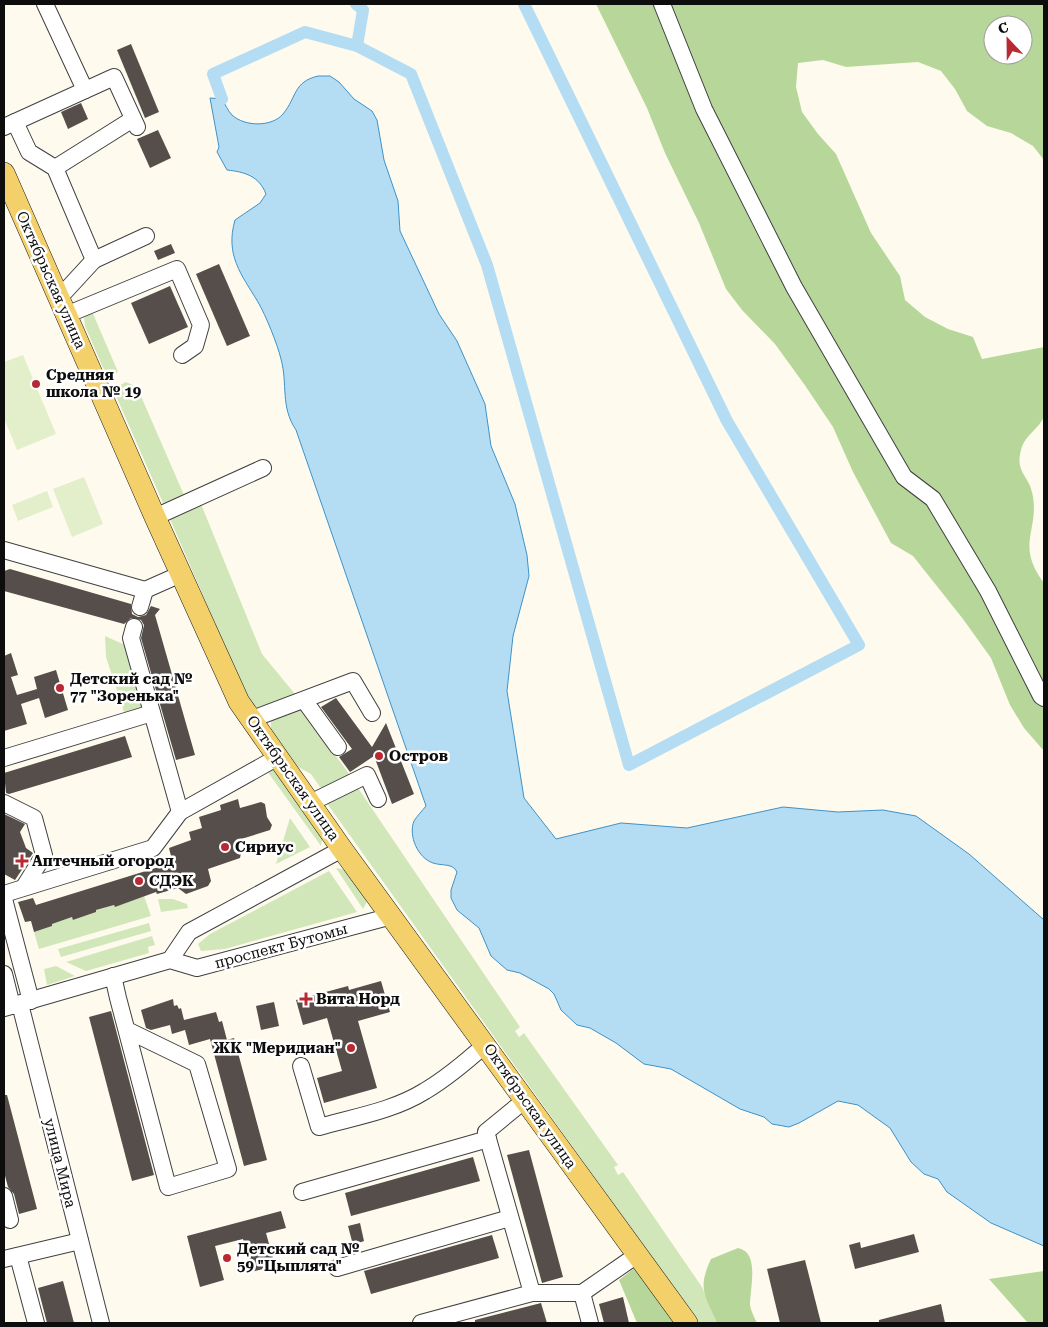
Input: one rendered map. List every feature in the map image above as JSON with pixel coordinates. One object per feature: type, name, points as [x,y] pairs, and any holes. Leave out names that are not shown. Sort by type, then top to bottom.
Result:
[{"type":"main road","name":"Октябрьская улица","points":[[4,173],[155,517],[239,702],[342,849],[486,1044],[524,1100],[687,1323]]},
{"type":"street","points":[[46,4],[84,90]]},
{"type":"street","points":[[662,4],[704,109],[794,287],[904,477],[934,499],[988,592],[1041,696],[1044,698]]},
{"type":"street","points":[[55,168],[135,123],[114,77],[9,124],[28,152],[55,168],[94,260]]},
{"type":"street","points":[[62,306],[94,260],[146,236]]},
{"type":"street","points":[[62,306],[177,269],[201,325],[195,346],[182,355]]},
{"type":"street","points":[[155,517],[263,468]]},
{"type":"street","points":[[4,550],[145,590],[181,574]]},
{"type":"street","points":[[140,608],[145,590]]},
{"type":"street","points":[[134,628],[131,638],[180,812]]},
{"type":"street","points":[[252,719],[353,681],[372,713]]},
{"type":"street","points":[[304,700],[338,747]]},
{"type":"street","points":[[4,758],[152,713]]},
{"type":"street","points":[[4,894],[153,848],[180,812],[278,757]]},
{"type":"street","points":[[310,803],[367,775],[378,799]]},
{"type":"street","points":[[4,803],[34,818],[44,855],[24,887]]},
{"type":"street","points":[[17,1005],[170,960],[188,932],[342,849]]},
{"type":"street","points":[[4,899],[17,1005]]},
{"type":"street","name":"проспект Бутомы","points":[[170,960],[197,968],[392,916]]},
{"type":"street","points":[[4,974],[17,1005]]},
{"type":"street","points":[[113,976],[127,1030],[168,1186],[228,1169],[197,1064],[127,1030]]},
{"type":"street","name":"улица Мира","points":[[17,1005],[101,1323]]},
{"type":"street","points":[[301,1066],[318,1127],[384,1109],[423,1092],[464,1064],[486,1044]]},
{"type":"street","points":[[524,1100],[486,1132],[532,1293]]},
{"type":"street","points":[[302,1192],[488,1139]]},
{"type":"street","points":[[4,1196],[10,1220]]},
{"type":"street","points":[[336,1268],[510,1218]]},
{"type":"street","points":[[36,1323],[11,1257],[80,1241]]},
{"type":"street","points":[[421,1323],[532,1293],[582,1293],[637,1255]]},
{"type":"street","points":[[582,1293],[590,1323]]},
{"type":"green space","points":[[596,4],[1044,4],[1044,160],[1033,146],[1011,133],[987,126],[967,111],[955,89],[941,71],[918,62],[846,67],[823,60],[798,63],[796,87],[802,112],[836,154],[871,233],[900,276],[905,300],[925,317],[948,329],[973,337],[982,359],[1044,347],[1044,416],[1025,440],[1021,450],[1020,463],[1032,492],[1034,505],[1029,547],[1031,557],[1035,569],[1044,583],[1044,751],[1024,728],[1010,705],[991,658],[963,619],[913,556],[891,543],[853,472],[833,427],[804,384],[775,344],[742,310],[726,289],[699,223],[665,153],[647,108]]},
{"type":"green space","points":[[91,309],[118,372],[107,377],[85,326],[84,318]]},
{"type":"green space","points":[[23,355],[56,434],[17,450],[4,418],[4,362]]},
{"type":"green space","points":[[126,382],[137,387],[184,495],[163,503],[113,389]]},
{"type":"green space","points":[[84,477],[103,524],[72,537],[53,489]]},
{"type":"green space","points":[[47,491],[53,507],[18,521],[12,505]]},
{"type":"green space","points":[[201,504],[262,654],[295,694],[264,709],[256,708],[244,690],[170,519]]},
{"type":"green space","points":[[105,636],[125,645],[143,705],[141,710],[126,718],[106,657]]},
{"type":"green space","points":[[300,707],[352,778],[331,789],[320,787],[311,774],[298,767],[271,730],[271,720]]},
{"type":"green space","points":[[275,766],[323,834],[321,846],[267,771]]},
{"type":"green space","points":[[358,788],[520,1027],[515,1031],[519,1037],[524,1033],[618,1165],[614,1167],[618,1175],[623,1172],[702,1287],[717,1323],[699,1323],[326,802]]},
{"type":"green space","points":[[290,818],[310,847],[276,864]]},
{"type":"green space","points":[[336,868],[345,871],[363,888],[367,899],[363,909]]},
{"type":"green space","points":[[329,871],[357,912],[225,949],[201,951],[198,944],[210,934]]},
{"type":"green space","points":[[144,896],[151,916],[39,949],[34,932],[72,917],[74,920],[96,912],[96,910],[114,905],[115,907]]},
{"type":"green space","points":[[158,899],[173,899],[187,904],[188,908],[161,912]]},
{"type":"green space","points":[[149,923],[151,931],[61,957],[58,949]]},
{"type":"green space","points":[[152,936],[155,945],[148,947],[149,953],[86,971],[66,962]]},
{"type":"green space","points":[[56,966],[75,976],[47,985],[44,969]]},
{"type":"green space","points":[[738,1248],[745,1251],[751,1263],[750,1305],[757,1323],[717,1323],[704,1292],[704,1278],[711,1259]]},
{"type":"green space","points":[[637,1266],[680,1323],[637,1323],[619,1280]]},
{"type":"green space","points":[[1044,1271],[1044,1323],[1028,1323],[989,1279]]},
{"type":"water","points":[[318,76],[330,76],[339,82],[354,99],[372,111],[377,120],[384,160],[398,201],[400,231],[439,314],[457,341],[485,404],[491,446],[515,504],[527,555],[529,576],[513,636],[507,691],[524,798],[556,839],[621,823],[687,828],[783,807],[838,812],[883,810],[916,816],[969,854],[1044,920],[1044,1246],[991,1223],[947,1192],[938,1179],[924,1174],[911,1162],[890,1128],[858,1105],[838,1101],[789,1127],[772,1124],[764,1117],[740,1109],[671,1069],[644,1064],[616,1043],[590,1028],[577,1025],[561,1010],[554,994],[549,989],[520,973],[507,970],[491,956],[479,928],[457,910],[451,898],[451,890],[457,872],[455,869],[450,866],[433,863],[419,851],[413,840],[412,827],[414,821],[426,806],[296,430],[288,412],[283,369],[277,345],[258,302],[236,264],[233,254],[232,232],[235,220],[260,203],[266,194],[259,183],[251,176],[227,170],[217,152],[219,147],[210,98],[222,99],[237,119],[258,124],[265,123],[283,114],[300,86],[304,82]]},
{"type":"building","points":[[131,44],[159,112],[145,118],[117,50]]},
{"type":"building","points":[[81,103],[88,119],[68,129],[61,112]]},
{"type":"building","points":[[158,130],[171,158],[150,168],[137,139]]},
{"type":"building","points":[[171,244],[175,253],[158,260],[154,251]]},
{"type":"building","points":[[219,264],[250,336],[227,346],[196,274]]},
{"type":"building","points":[[170,286],[188,327],[149,344],[131,303]]},
{"type":"building","points":[[10,569],[131,604],[132,614],[138,617],[146,615],[151,606],[160,609],[155,615],[195,755],[176,760],[141,638],[144,625],[141,620],[131,618],[124,624],[4,591],[4,571]]},
{"type":"building","points":[[11,653],[18,675],[11,677],[17,695],[37,689],[34,677],[56,670],[68,710],[45,718],[39,698],[21,704],[27,724],[4,731],[4,656]]},
{"type":"building","points":[[336,698],[372,747],[386,723],[414,794],[392,804],[374,756],[350,772],[339,757],[352,749],[321,707]]},
{"type":"building","points":[[125,736],[132,757],[9,794],[6,793],[4,773]]},
{"type":"building","points":[[238,799],[240,808],[261,802],[265,804],[267,817],[272,825],[270,830],[238,840],[241,853],[240,858],[208,869],[211,881],[208,886],[186,894],[178,888],[157,894],[156,892],[115,907],[114,905],[96,910],[96,912],[73,920],[72,917],[34,932],[31,921],[25,922],[18,902],[33,898],[36,905],[162,866],[161,860],[171,856],[169,848],[191,840],[189,832],[202,828],[199,817],[221,810],[220,805]]},
{"type":"building","points":[[4,814],[25,824],[20,832],[26,848],[33,853],[15,880],[4,874]]},
{"type":"building","name":"ЖК \"Меридиан\"","points":[[381,981],[390,1012],[358,1021],[377,1088],[324,1103],[317,1078],[342,1071],[327,1018],[303,1025],[296,1000],[348,986],[349,990]]},
{"type":"building","points":[[173,999],[174,1006],[177,1005],[179,1009],[181,1008],[184,1020],[216,1012],[219,1022],[222,1021],[227,1040],[234,1038],[267,1160],[244,1166],[210,1039],[189,1045],[185,1030],[172,1034],[170,1025],[151,1030],[146,1028],[141,1010]]},
{"type":"building","points":[[274,1002],[279,1026],[261,1030],[256,1006]]},
{"type":"building","points":[[111,1011],[154,1175],[132,1181],[89,1017]]},
{"type":"building","points":[[4,1095],[7,1095],[37,1209],[19,1214],[14,1194],[8,1187],[4,1172]]},
{"type":"building","points":[[529,1150],[563,1277],[542,1283],[507,1155]]},
{"type":"building","points":[[473,1157],[480,1181],[351,1216],[345,1193]]},
{"type":"building","points":[[281,1211],[286,1228],[266,1233],[275,1266],[251,1272],[243,1239],[215,1246],[224,1280],[200,1287],[187,1236]]},
{"type":"building","points":[[360,1223],[364,1241],[353,1245],[348,1226]]},
{"type":"building","points":[[914,1234],[919,1252],[855,1269],[849,1245],[860,1242],[861,1248]]},
{"type":"building","points":[[492,1235],[499,1258],[371,1294],[364,1271]]},
{"type":"building","points":[[805,1260],[821,1323],[780,1323],[767,1269]]},
{"type":"building","points":[[63,1281],[74,1323],[47,1323],[38,1288]]},
{"type":"building","points":[[623,1297],[629,1323],[604,1323],[599,1304]]},
{"type":"building","points":[[541,1303],[547,1323],[475,1323],[475,1320]]},
{"type":"building","points":[[941,1304],[945,1323],[879,1323],[879,1320]]},
{"type":"waterway","points":[[222,99],[213,74],[305,32],[357,46],[363,10],[356,4]]},
{"type":"waterway","points":[[357,46],[411,74],[487,265],[629,765],[859,645],[727,421],[524,4]]},
{"type":"place","name":"Средняя школа № 19","points":[[36,384]]},
{"type":"place","name":"Детский сад № 77 \"Зоренька\"","points":[[60,688]]},
{"type":"place","name":"Остров","points":[[379,756]]},
{"type":"place","name":"Сириус","points":[[225,847]]},
{"type":"place","name":"Аптечный огород","points":[[22,861]]},
{"type":"place","name":"СДЭК","points":[[139,881]]},
{"type":"place","name":"Вита Норд","points":[[306,999]]},
{"type":"place","name":"ЖК \"Меридиан\"","points":[[351,1048]]},
{"type":"place","name":"Детский сад № 59 \"Цыплята\"","points":[[227,1258]]}]
